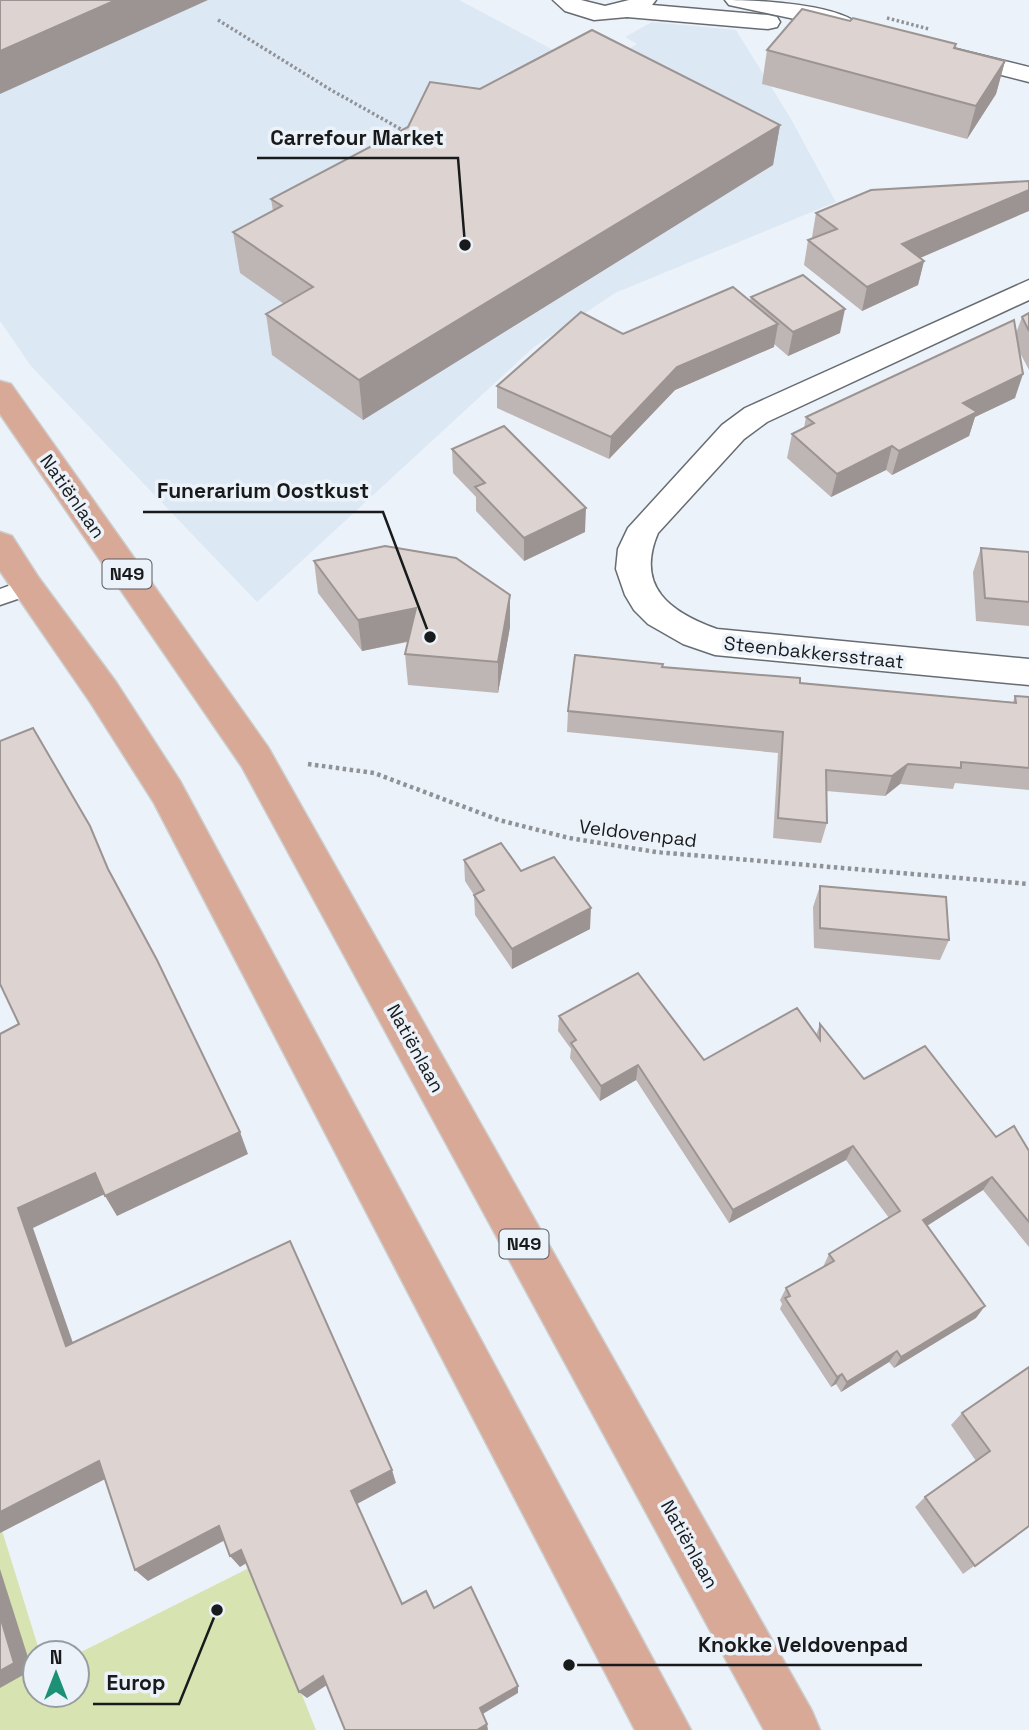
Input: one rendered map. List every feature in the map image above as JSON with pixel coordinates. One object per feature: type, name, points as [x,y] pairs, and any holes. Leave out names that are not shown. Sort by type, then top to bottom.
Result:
[{"type":"main road","name":"Natiënlaan","points":[[0,391],[255,758],[793,1730]]},
{"type":"main road","points":[[0,544],[13,592],[103,692],[167,792],[664,1730]]},
{"type":"street","points":[[565,0],[572,6],[592,12],[636,5],[848,28],[873,34]]},
{"type":"street","points":[[737,0],[825,18],[848,28]]},
{"type":"street","points":[[924,48],[1029,75]]},
{"type":"street","name":"Steenbakkersstraat","points":[[1029,289],[756,415],[733,432],[644,528],[636,542],[633,556],[638,587],[659,616],[677,628],[715,642],[1029,672]]},
{"type":"path","points":[[218,20],[410,135]]},
{"type":"path","name":"Veldovenpad","points":[[255,758],[374,772],[499,820],[569,838],[656,852],[1029,884]]},
{"type":"shaded area","points":[[0,0],[459,0],[591,70],[637,44],[625,37],[652,22],[736,30],[791,119],[836,202],[615,293],[534,347],[257,602],[31,366],[0,321]]},
{"type":"green space","points":[[0,1524],[36,1639],[21,1639],[21,1709],[91,1709],[91,1647],[251,1567],[316,1730],[0,1730]]},
{"type":"building","points":[[0,0],[116,0],[0,51]]},
{"type":"building","points":[[802,9],[850,21],[853,18],[956,44],[954,48],[1005,61],[976,106],[767,50]]},
{"type":"building","points":[[592,30],[780,125],[359,380],[266,314],[313,287],[233,232],[282,206],[271,199],[408,127],[430,82],[480,89]]},
{"type":"building","points":[[1029,181],[1029,190],[902,244],[924,261],[867,287],[808,240],[837,229],[816,213],[871,190]]},
{"type":"building","points":[[803,275],[845,309],[793,332],[751,297]]},
{"type":"building","points":[[733,287],[778,324],[677,367],[611,437],[497,386],[581,312],[623,334]]},
{"type":"building","points":[[1029,313],[1029,331],[1022,317]]},
{"type":"building","points":[[1014,320],[1023,374],[963,403],[977,412],[899,451],[892,446],[837,474],[792,434],[814,423],[806,417]]},
{"type":"building","points":[[504,426],[586,508],[524,538],[475,487],[485,483],[452,449]]},
{"type":"building","points":[[385,546],[456,558],[510,595],[498,662],[405,654],[416,608],[358,620],[314,561]]},
{"type":"building","points":[[981,548],[1029,552],[1029,602],[985,598]]},
{"type":"building","points":[[575,655],[663,664],[662,667],[800,678],[800,683],[1016,703],[1015,696],[1029,697],[1029,768],[961,762],[961,768],[908,764],[892,776],[826,770],[827,823],[778,818],[783,732],[568,711]]},
{"type":"building","points":[[33,728],[90,826],[108,869],[157,960],[240,1132],[105,1196],[95,1173],[18,1208],[66,1346],[290,1241],[392,1470],[351,1491],[402,1604],[426,1591],[434,1608],[471,1587],[518,1686],[480,1708],[487,1724],[477,1730],[345,1730],[323,1676],[299,1692],[241,1550],[230,1556],[219,1526],[135,1570],[99,1461],[0,1512],[0,1034],[19,1024],[0,984],[0,741]]},
{"type":"building","points":[[501,843],[521,871],[554,857],[591,908],[512,949],[474,895],[484,890],[464,860]]},
{"type":"building","points":[[820,886],[946,897],[949,940],[820,928]]},
{"type":"building","points":[[638,973],[704,1060],[797,1008],[820,1040],[820,1024],[864,1079],[925,1046],[996,1137],[1014,1126],[1029,1151],[1029,1222],[992,1177],[923,1220],[985,1306],[901,1357],[897,1351],[847,1382],[842,1374],[837,1377],[785,1298],[790,1296],[786,1288],[834,1261],[829,1254],[900,1211],[853,1146],[733,1210],[638,1065],[601,1086],[571,1043],[576,1040],[559,1016]]},
{"type":"building","points":[[1029,1367],[1029,1526],[975,1566],[925,1497],[990,1451],[962,1413]]},
{"type":"building","points":[[0,1616],[14,1663],[0,1671]]},
{"type":"place","name":"Carrefour Market","points":[[465,245]]},
{"type":"place","name":"Funerarium Oostkust","points":[[430,637]]},
{"type":"place","name":"Europ","points":[[217,1610]]},
{"type":"place","name":"Knokke Veldovenpad","points":[[569,1665]]}]
